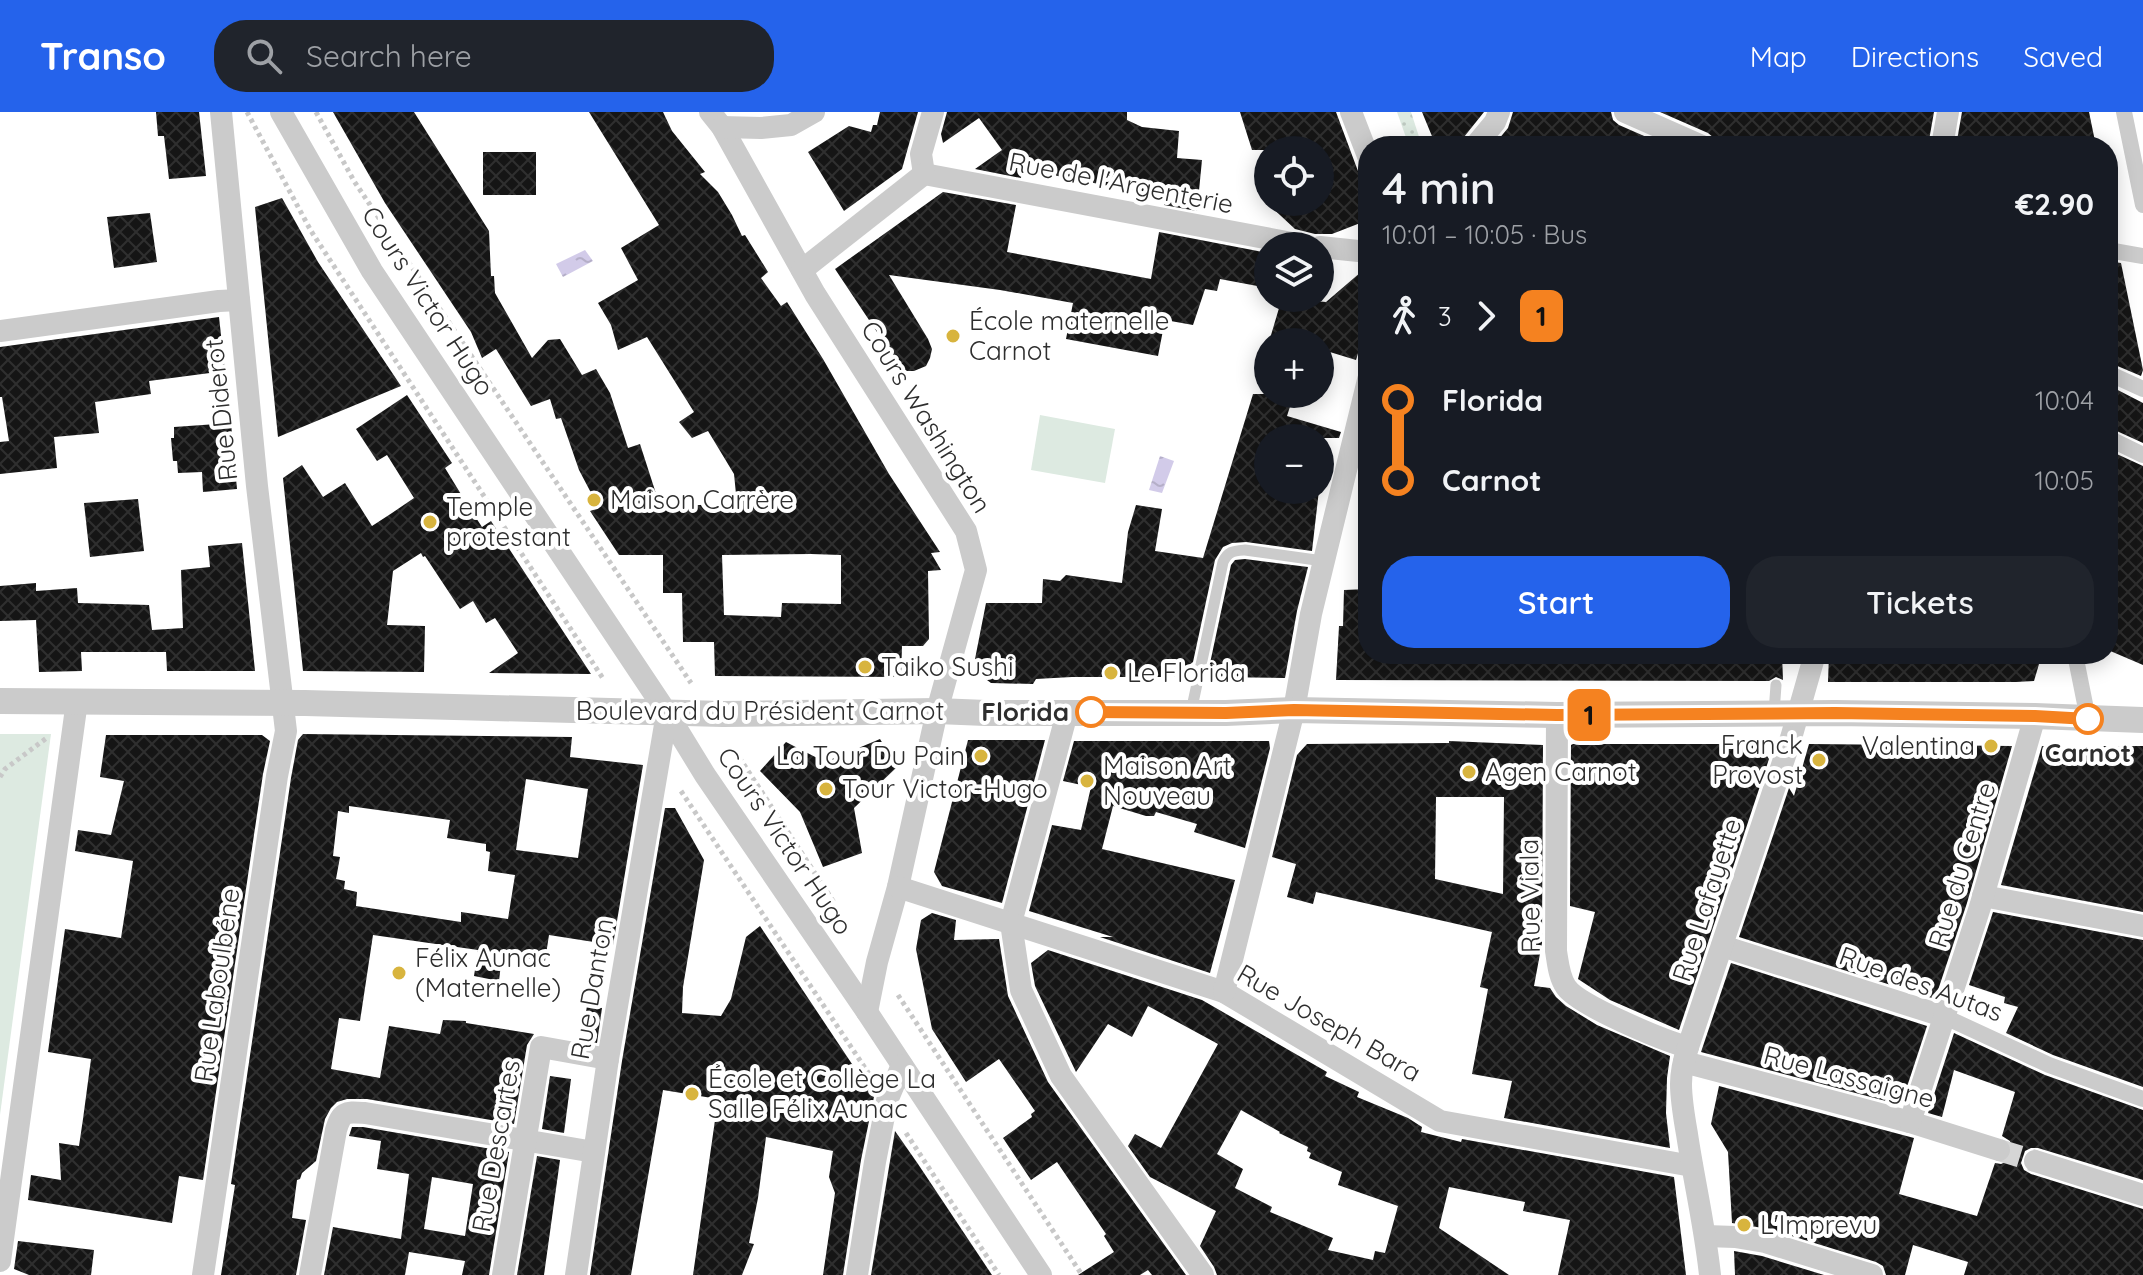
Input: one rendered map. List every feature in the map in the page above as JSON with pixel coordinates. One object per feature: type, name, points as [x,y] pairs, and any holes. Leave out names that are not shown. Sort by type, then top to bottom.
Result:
[{"type":"street","name":"Rue Diderot","points":[[221,112],[257,486],[282,703]]},
{"type":"street","name":"Cours Victor Hugo","points":[[281,112],[372,271],[1041,1275]]},
{"type":"street","points":[[716,120],[761,128],[791,125],[814,112]]},
{"type":"street","points":[[802,270],[924,174],[921,154],[933,112]]},
{"type":"street","points":[[1351,112],[1360,136]]},
{"type":"street","points":[[1483,136],[1499,112]]},
{"type":"street","points":[[1625,112],[1679,136]]},
{"type":"street","points":[[1944,136],[1948,112]]},
{"type":"street","points":[[2124,112],[2143,205]]},
{"type":"street","name":"Cours Washington","points":[[716,120],[815,294],[966,531],[976,570],[937,711],[867,1012]]},
{"type":"street","name":"Rue de l'Argenterie","points":[[924,174],[1254,236]]},
{"type":"street","points":[[1334,248],[1358,251]]},
{"type":"street","points":[[2118,252],[2143,256]]},
{"type":"street","points":[[0,331],[239,300]]},
{"type":"street","points":[[2118,378],[2143,389]]},
{"type":"street","points":[[1224,992],[1294,710],[1323,561],[1358,420]]},
{"type":"street","points":[[2118,443],[2143,455]]},
{"type":"street","name":"Rue Lafayette","points":[[1710,1275],[1681,1085],[1686,1054],[1722,946],[1786,713],[1810,664]]},
{"type":"street","points":[[2077,664],[2088,719]]},
{"type":"street","name":"Boulevard du Président Carnot","points":[[0,701],[282,703],[667,713],[1294,710],[1557,715],[1786,713],[2143,720]]},
{"type":"street","points":[[0,1261],[77,701]]},
{"type":"street","name":"Rue Laboulbéne","points":[[203,1275],[274,792],[286,731],[282,703]]},
{"type":"street","name":"Rue Danton","points":[[576,1275],[608,1059],[667,713]]},
{"type":"street","points":[[1067,713],[1011,923],[1021,990],[1061,1076],[1203,1275]]},
{"type":"street","name":"Rue Viala","points":[[1557,715],[1556,951],[1563,982],[1573,995],[1670,1042],[1686,1054]]},
{"type":"street","name":"Rue du Centre","points":[[1910,1122],[1983,896],[2035,716]]},
{"type":"street","name":"Rue Joseph Bara","points":[[898,887],[1224,992],[1440,1121],[1692,1166]]},
{"type":"street","points":[[1983,896],[2143,926]]},
{"type":"street","name":"Rue des Autas","points":[[1722,946],[1943,1016],[2049,1065],[2143,1099]]},
{"type":"street","name":"Rue Descartes","points":[[503,1275],[541,1047],[608,1059]]},
{"type":"street","name":"Rue Lassaigne","points":[[1686,1054],[1999,1150]]},
{"type":"street","points":[[857,1275],[887,1101],[902,1065]]},
{"type":"street","points":[[310,1275],[336,1130],[341,1117],[348,1112],[594,1152]]},
{"type":"street","points":[[2035,1161],[2143,1195]]},
{"type":"street","points":[[1706,1236],[1765,1242],[1868,1274]]},
{"type":"lane","points":[[1191,712],[1223,562],[1232,551],[1245,550],[1323,561]]},
{"type":"lane","points":[[1776,685],[1786,713]]},
{"type":"path","points":[[247,112],[311,231],[604,680]]},
{"type":"path","points":[[316,112],[354,181],[691,683]]},
{"type":"path","points":[[0,777],[5,769],[51,734]]},
{"type":"path","points":[[735,751],[835,904]]},
{"type":"path","points":[[681,791],[875,1083]]},
{"type":"path","points":[[898,995],[1082,1275]]},
{"type":"path","points":[[899,1122],[999,1275]]},
{"type":"shaded area","points":[[1397,112],[1411,112],[1419,136],[1405,136]]},
{"type":"shaded area","points":[[1040,415],[1115,429],[1105,483],[1031,470]]},
{"type":"shaded area","points":[[0,734],[51,734],[0,1115]]},
{"type":"water","points":[[585,250],[593,261],[563,277],[556,264]]},
{"type":"water","points":[[1160,456],[1174,461],[1162,493],[1149,490]]},
{"type":"building","points":[[156,112],[199,112],[206,176],[169,179],[164,136],[158,136]]},
{"type":"building","points":[[333,112],[414,112],[489,231],[495,293],[532,358],[548,340],[560,339],[582,375],[596,369],[610,393],[628,448],[640,444],[660,506],[737,504],[734,474],[708,431],[692,438],[679,422],[694,412],[647,337],[618,350],[611,325],[598,303],[638,280],[621,248],[659,225],[589,112],[663,112],[672,131],[705,172],[700,174],[718,192],[742,236],[745,235],[768,272],[761,278],[781,306],[787,302],[889,474],[940,552],[931,553],[941,570],[928,571],[929,639],[923,646],[902,646],[901,677],[715,676],[714,642],[683,642],[682,593],[663,593],[663,555],[619,555],[590,511],[599,508],[579,470],[561,418],[556,419],[550,399],[531,406],[496,349],[482,358],[471,332],[385,203]],"holes":[[[722,555],[841,555],[841,604],[782,603],[781,617],[724,615]]]},
{"type":"building","points":[[880,112],[918,112],[902,169],[844,211],[808,152],[849,126],[871,132],[873,125],[877,125]]},
{"type":"building","points":[[947,112],[1127,112],[1127,120],[1142,127],[1179,131],[1177,158],[1202,160],[1197,211],[1164,205],[1166,197],[1022,169],[1021,178],[975,169],[1002,150],[979,118],[943,143],[941,134]]},
{"type":"building","points":[[1240,112],[1336,112],[1358,171],[1358,224],[1334,233],[1307,232],[1295,229],[1281,216],[1334,216],[1334,136],[1254,136],[1254,150]]},
{"type":"building","points":[[1422,112],[1484,112],[1465,136],[1432,136]]},
{"type":"building","points":[[1513,112],[1611,112],[1613,120],[1619,125],[1644,136],[1501,136],[1508,128]]},
{"type":"building","points":[[1660,112],[1934,112],[1930,136],[1712,136]]},
{"type":"building","points":[[1962,112],[2089,112],[2094,136],[1958,136]]},
{"type":"building","points":[[483,152],[536,152],[536,195],[483,195]]},
{"type":"building","points":[[943,192],[1016,205],[1007,252],[1151,279],[1159,232],[1254,250],[1254,285],[1220,279],[1217,291],[1205,289],[1193,325],[1165,320],[1158,356],[1066,339],[1073,303],[889,275],[932,349],[926,366],[914,371],[903,371],[835,269]]},
{"type":"building","points":[[282,198],[318,262],[401,386],[278,437],[255,207]]},
{"type":"building","points":[[150,213],[157,262],[114,268],[107,217]]},
{"type":"building","points":[[2118,263],[2121,263],[2143,370],[2141,376],[2118,366]]},
{"type":"building","points":[[1358,275],[1356,360],[1334,353],[1334,328],[1273,328],[1278,312],[1334,312],[1334,295]]},
{"type":"building","points":[[219,317],[225,371],[149,381],[151,394],[95,402],[99,433],[54,437],[57,468],[0,474],[0,442],[9,441],[0,397],[0,347]]},
{"type":"building","points":[[2118,390],[2143,403],[2143,443],[2118,432]]},
{"type":"building","points":[[1253,394],[1254,408],[1290,408],[1287,416],[1314,424],[1254,424],[1254,504],[1317,504],[1312,551],[1246,542],[1223,547],[1215,560],[1193,662],[1174,677],[1072,677],[1036,679],[1033,684],[991,683],[977,671],[975,659],[986,603],[1042,603],[1043,579],[1060,581],[1066,575],[1122,583],[1128,532],[1136,505],[1162,509],[1155,551],[1203,558]]},
{"type":"building","points":[[407,395],[452,463],[445,468],[482,527],[491,521],[591,674],[489,673],[518,653],[495,618],[486,623],[473,601],[460,609],[421,553],[393,571],[387,625],[425,626],[424,672],[303,671],[283,478],[302,465],[323,497],[345,483],[372,526],[392,513],[414,498],[387,455],[377,461],[356,429]]},
{"type":"building","points":[[231,423],[237,489],[203,492],[202,472],[178,473],[177,461],[173,461],[171,438],[174,438],[174,427]]},
{"type":"building","points":[[1334,430],[1341,432],[1339,438],[1334,438]]},
{"type":"building","points":[[2118,455],[2143,466],[2143,665],[2118,654]]},
{"type":"building","points":[[138,499],[144,551],[90,557],[84,503]]},
{"type":"building","points":[[242,543],[255,671],[167,671],[166,652],[81,652],[82,671],[39,672],[36,620],[0,621],[0,586],[36,583],[36,591],[77,588],[78,603],[149,605],[152,630],[183,628],[181,570],[210,567],[208,546]]},
{"type":"building","points":[[1235,560],[1308,567],[1285,678],[1213,677],[1209,668],[1231,565]]},
{"type":"building","points":[[1358,589],[1358,664],[1782,664],[1783,680],[1776,677],[1769,681],[1336,680],[1344,590]]},
{"type":"building","points":[[1829,664],[2039,664],[2034,681],[1828,682]]},
{"type":"building","points":[[303,734],[572,737],[570,757],[643,765],[613,945],[549,935],[545,961],[502,955],[499,981],[474,976],[478,950],[373,935],[360,1021],[339,1018],[331,1069],[380,1078],[389,1026],[440,1034],[443,1020],[466,1021],[534,1034],[527,1045],[514,1124],[367,1099],[337,1102],[325,1119],[316,1161],[297,1180],[292,1218],[306,1220],[296,1275],[221,1275],[235,1185],[231,1184],[298,740]],"holes":[[[526,779],[588,789],[578,858],[516,850]],[[349,806],[450,820],[447,838],[486,844],[486,851],[490,852],[488,871],[515,875],[508,919],[461,912],[461,922],[356,906],[357,892],[344,889],[345,881],[336,879],[340,857],[333,856],[338,811],[349,813]]]},
{"type":"building","points":[[106,735],[262,735],[270,741],[203,1180],[179,1176],[172,1223],[28,1200],[31,1175],[61,1180],[59,1143],[79,1146],[83,1119],[91,1059],[48,1052],[65,929],[121,938],[133,861],[75,851],[78,830],[111,835],[124,781],[100,777]]},
{"type":"building","name":"Tour Victor-Hugo","points":[[880,739],[897,767],[854,808],[862,853],[823,867],[800,812],[760,771],[786,742],[825,762]]},
{"type":"building","points":[[968,740],[1045,740],[1002,903],[942,886],[934,872]]},
{"type":"building","points":[[1074,741],[1269,741],[1270,748],[1245,848],[1194,832],[1197,824],[1156,812],[1154,816],[1146,816],[1113,806],[1102,849],[1235,880],[1210,973],[1100,937],[1113,937],[1029,911],[1052,825],[1081,830],[1091,787],[1063,781]]},
{"type":"building","points":[[1307,744],[1543,745],[1542,943],[1534,986],[1550,988],[1566,1006],[1597,1025],[1670,1056],[1666,1113],[1670,1148],[1504,1118],[1512,1081],[1472,1074],[1488,989],[1480,987],[1492,932],[1316,892],[1313,904],[1287,897],[1296,864],[1272,857],[1297,755]],"holes":[[[1436,797],[1504,797],[1503,894],[1435,879]]]},
{"type":"building","points":[[1573,744],[1759,744],[1769,759],[1679,1030],[1610,1000],[1578,979],[1595,912],[1570,906]]},
{"type":"building","points":[[1809,744],[2012,746],[1967,903],[1935,999],[1739,937],[1789,788],[1794,796]]},
{"type":"building","points":[[2042,746],[2143,746],[2143,912],[2001,885]]},
{"type":"building","name":"École et Collège La Salle Félix Aunac","points":[[665,808],[675,808],[704,860],[683,987],[682,1013],[721,1016],[731,999],[746,937],[760,926],[874,1097],[843,1275],[823,1275],[835,1193],[829,1177],[833,1151],[766,1137],[749,1243],[754,1244],[742,1275],[693,1275],[718,1099],[663,1090],[631,1275],[590,1275]]},
{"type":"building","points":[[1993,912],[2143,940],[2143,1087],[2053,1055],[2006,1033],[2018,1007],[2004,1003],[2005,997],[1969,985]]},
{"type":"building","points":[[932,913],[956,920],[954,940],[999,939],[1008,996],[1048,1082],[1186,1275],[1152,1275],[1148,1270],[1140,1275],[1078,1275],[1114,1252],[1104,1236],[1106,1234],[1057,1162],[1031,1180],[1003,1138],[1032,1117],[1035,1111],[999,1059],[966,1082],[932,1029],[916,949],[921,920]]},
{"type":"building","points":[[1048,950],[1202,1000],[1327,1072],[1325,1076],[1359,1092],[1357,1097],[1408,1118],[1422,1127],[1421,1132],[1461,1142],[1462,1139],[1674,1177],[1686,1275],[1558,1275],[1570,1220],[1523,1211],[1525,1202],[1449,1187],[1439,1228],[1509,1275],[1217,1275],[1200,1246],[1216,1211],[1150,1177],[1128,1146],[1135,1134],[1161,1148],[1218,1044],[1148,1006],[1132,1037],[1108,1024],[1076,1072],[1035,986],[1031,963]],"holes":[[[1241,1110],[1308,1147],[1307,1151],[1311,1153],[1309,1158],[1342,1172],[1338,1185],[1398,1206],[1385,1253],[1375,1251],[1373,1260],[1328,1250],[1333,1238],[1270,1212],[1272,1207],[1235,1188],[1243,1169],[1217,1154]]]},
{"type":"building","points":[[1731,963],[1927,1026],[1901,1105],[1701,1052]]},
{"type":"building","points":[[587,1006],[602,1008],[597,1043],[581,1040]]},
{"type":"building","points":[[1954,1033],[2045,1075],[2143,1110],[2143,1180],[2038,1148],[2025,1151],[2021,1163],[2024,1170],[2031,1174],[2143,1209],[2143,1275],[1964,1275],[1968,1262],[1913,1245],[1905,1275],[1886,1275],[1883,1266],[1876,1262],[1769,1229],[1732,1223],[1728,1152],[1711,1124],[1719,1086],[1914,1138],[1899,1194],[1977,1216],[1995,1163],[2008,1161],[2012,1153],[2010,1141],[2002,1136],[2015,1092],[1954,1070],[1942,1117],[1928,1113]]},
{"type":"building","points":[[550,1076],[571,1079],[564,1133],[542,1129]]},
{"type":"building","points":[[352,1127],[363,1127],[509,1152],[489,1275],[462,1275],[465,1261],[409,1252],[405,1275],[324,1275],[333,1227],[401,1239],[409,1174],[377,1169],[381,1141],[349,1136]],"holes":[[[432,1177],[473,1184],[465,1236],[424,1229]]]},
{"type":"building","points":[[895,1131],[918,1164],[992,1275],[871,1275]]},
{"type":"building","points":[[537,1156],[560,1160],[544,1275],[517,1275]]},
{"type":"building","points":[[18,1241],[94,1250],[91,1275],[29,1275],[14,1269]]},
{"type":"building","points":[[1734,1251],[1762,1256],[1824,1275],[1735,1275]]},
{"type":"tunnel","points":[[1999,1150],[2035,1161]]},
{"type":"bus line","name":"1","points":[[1091,712],[1835,713],[2088,719]]},
{"type":"place","name":"École maternelle Carnot","points":[[953,336]]},
{"type":"place","name":"Maison Carrère","points":[[594,500]]},
{"type":"place","name":"Temple protestant","points":[[430,522]]},
{"type":"place","name":"Taiko Sushi","points":[[865,667]]},
{"type":"place","name":"Le Florida","points":[[1111,673]]},
{"type":"place","name":"Florida","points":[[1091,712]]},
{"type":"place","name":"Carnot","points":[[2088,719]]},
{"type":"place","name":"Valentina","points":[[1991,746]]},
{"type":"place","name":"La Tour Du Pain","points":[[981,756]]},
{"type":"place","name":"Franck Provost","points":[[1819,760]]},
{"type":"place","name":"Agen Carnot","points":[[1469,772]]},
{"type":"place","name":"Maison Art Nouveau","points":[[1087,781]]},
{"type":"place","name":"Tour Victor-Hugo","points":[[826,789]]},
{"type":"place","name":"Félix Aunac (Maternelle)","points":[[399,973]]},
{"type":"place","name":"École et Collège La Salle Félix Aunac","points":[[692,1094]]},
{"type":"place","name":"L'Imprevu","points":[[1744,1225]]}]
